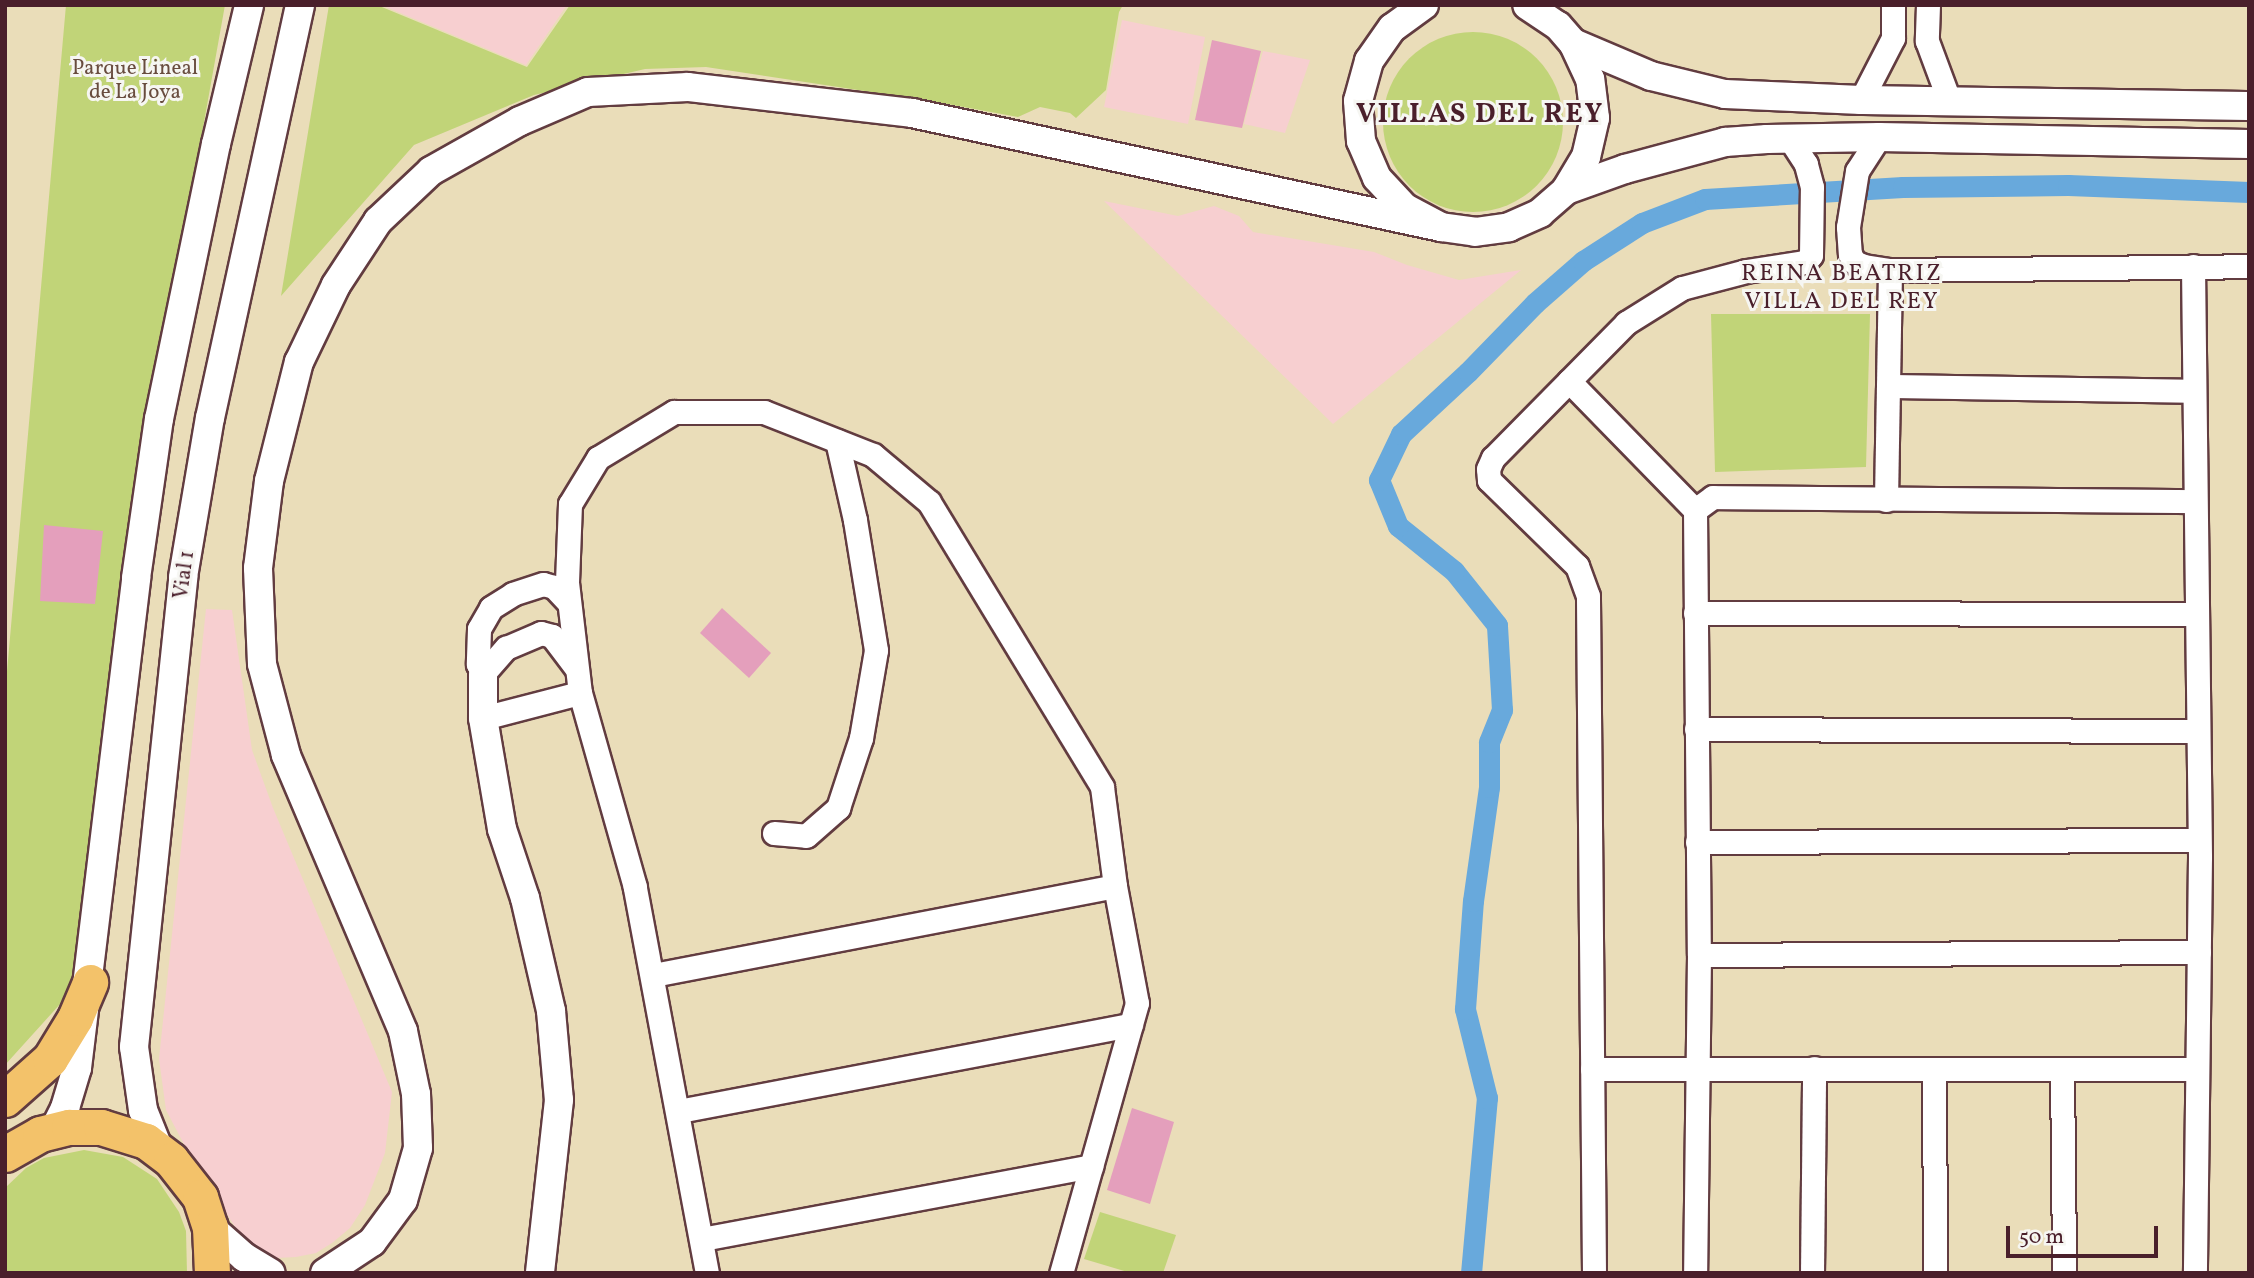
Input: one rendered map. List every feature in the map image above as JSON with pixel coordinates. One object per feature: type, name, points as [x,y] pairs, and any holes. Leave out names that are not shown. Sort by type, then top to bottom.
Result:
[{"type":"main road","points":[[5,1100],[28,1082],[50,1059],[75,1018],[90,982]]},
{"type":"main road","points":[[5,1154],[26,1140],[54,1130],[101,1127],[131,1135],[159,1150],[192,1184],[210,1227],[212,1273]]},
{"type":"street","points":[[54,1130],[65,1108],[77,1068],[90,982],[136,578],[159,419],[216,144],[249,5]]},
{"type":"street","name":"Vial 1","points":[[159,1150],[143,1110],[134,1047],[183,577],[210,418],[300,5]]},
{"type":"street","points":[[1424,5],[1392,28],[1369,61],[1358,101],[1361,141],[1377,178],[1405,208],[1441,227]]},
{"type":"street","points":[[1527,5],[1651,76],[1725,94],[1861,100],[2249,106]]},
{"type":"street","points":[[1861,100],[1893,38],[1893,5]]},
{"type":"street","points":[[1928,5],[1927,41],[1949,100]]},
{"type":"street","points":[[325,1273],[372,1242],[403,1200],[418,1148],[416,1094],[403,1031],[286,755],[262,664],[258,568],[269,481],[299,362],[336,285],[378,221],[431,171],[520,121],[588,92],[688,86],[912,113],[1441,227],[1475,232],[1509,227],[1540,213],[1566,190],[1586,157],[1595,118],[1590,79],[1563,25]]},
{"type":"street","points":[[1566,190],[1625,169],[1725,142],[1879,137],[2249,144]]},
{"type":"street","points":[[1879,137],[1857,171],[1848,230],[1854,262],[1890,270],[2249,266]]},
{"type":"street","points":[[1594,1273],[1588,596],[1577,566],[1489,481],[1488,469],[1493,458],[1626,323],[1682,288],[1746,271],[1805,262],[1811,255],[1812,187],[1806,164],[1789,138]]},
{"type":"street","points":[[2193,266],[2199,840],[2195,1273]]},
{"type":"street","points":[[1886,499],[1890,270]]},
{"type":"street","points":[[1569,381],[1695,510],[1699,955],[1695,1273]]},
{"type":"street","points":[[1888,386],[2193,391]]},
{"type":"street","points":[[707,1273],[679,1111],[635,887],[580,693],[569,602],[570,505],[598,458],[674,412],[764,412],[873,455],[929,502],[1102,787],[1115,886],[1137,1003],[1061,1273]]},
{"type":"street","points":[[774,833],[806,836],[838,808],[861,738],[876,650],[855,520],[837,441]]},
{"type":"street","points":[[1695,510],[1713,497],[2194,501]]},
{"type":"street","points":[[540,1273],[559,1100],[551,1011],[525,898],[502,829],[483,718],[483,674],[478,664],[479,629],[491,608],[513,594],[543,584],[554,587],[569,602]]},
{"type":"street","points":[[1695,614],[2195,614]]},
{"type":"street","points":[[483,674],[506,648],[541,633],[552,636],[577,668]]},
{"type":"street","points":[[483,718],[580,693]]},
{"type":"street","points":[[1696,729],[2197,731]]},
{"type":"street","points":[[1697,842],[2199,840]]},
{"type":"street","points":[[653,975],[1115,886]]},
{"type":"street","points":[[1699,955],[2199,952]]},
{"type":"street","points":[[679,1111],[1131,1025]]},
{"type":"street","points":[[1812,1273],[1814,1068]]},
{"type":"street","points":[[1592,1069],[2197,1069]]},
{"type":"street","points":[[1934,1069],[1935,1273]]},
{"type":"street","points":[[2062,1069],[2064,1273]]},
{"type":"street","points":[[702,1239],[1091,1166]]},
{"type":"street","points":[[210,1227],[244,1257],[271,1273]]},
{"type":"shaded area","points":[[381,5],[567,5],[526,65]]},
{"type":"shaded area","points":[[1122,20],[1205,37],[1188,124],[1104,107]]},
{"type":"shaded area","points":[[1263,51],[1310,60],[1285,133],[1244,124]]},
{"type":"shaded area","points":[[1104,201],[1178,216],[1214,206],[1239,216],[1253,232],[1374,252],[1459,280],[1521,270],[1333,424]]},
{"type":"shaded area","points":[[206,609],[232,610],[252,750],[273,808],[392,1092],[385,1153],[365,1205],[350,1228],[332,1243],[316,1253],[296,1257],[276,1258],[240,1235],[187,1150],[166,1110],[159,1059]]},
{"type":"green space","name":"Parque Lineal de La Joya","points":[[66,5],[225,5],[135,507],[71,992],[5,1065],[5,694]]},
{"type":"green space","points":[[329,5],[377,5],[527,67],[570,5],[1123,5],[1119,12],[1106,90],[1076,118],[1070,113],[1040,107],[1018,117],[706,67],[645,69],[534,95],[414,145],[281,296]]},
{"type":"green space","points":[[1473,32],[1507,39],[1523,47],[1536,59],[1548,72],[1556,88],[1563,122],[1556,156],[1548,172],[1536,185],[1523,197],[1507,205],[1473,212],[1439,205],[1423,197],[1410,185],[1398,172],[1390,156],[1383,122],[1390,88],[1398,72],[1410,59],[1423,47],[1439,39]]},
{"type":"green space","points":[[1711,314],[1870,314],[1866,467],[1715,472]]},
{"type":"green space","points":[[84,1150],[123,1157],[157,1179],[179,1212],[186,1231],[187,1273],[5,1273],[5,1188],[26,1168],[44,1158]]},
{"type":"green space","points":[[1100,1212],[1176,1235],[1163,1273],[1131,1273],[1084,1259]]},
{"type":"building","points":[[1212,40],[1261,51],[1242,128],[1195,120]]},
{"type":"building","points":[[44,525],[103,531],[95,604],[40,601]]},
{"type":"building","points":[[722,608],[771,653],[749,678],[700,633]]},
{"type":"building","points":[[1132,1108],[1174,1122],[1150,1204],[1107,1190]]},
{"type":"waterway","points":[[1471,1273],[1487,1098],[1465,1009],[1473,901],[1489,787],[1489,742],[1502,710],[1497,625],[1454,571],[1398,526],[1379,480],[1401,434],[1468,372],[1535,303],[1583,261],[1642,223],[1705,199],[1903,187],[2068,185],[2249,192]]},
{"type":"district","name":"VILLAS DEL REY","points":[[1480,115]]},
{"type":"district","name":"REINA BEATRIZ VILLA DEL REY","points":[[1842,289]]}]
